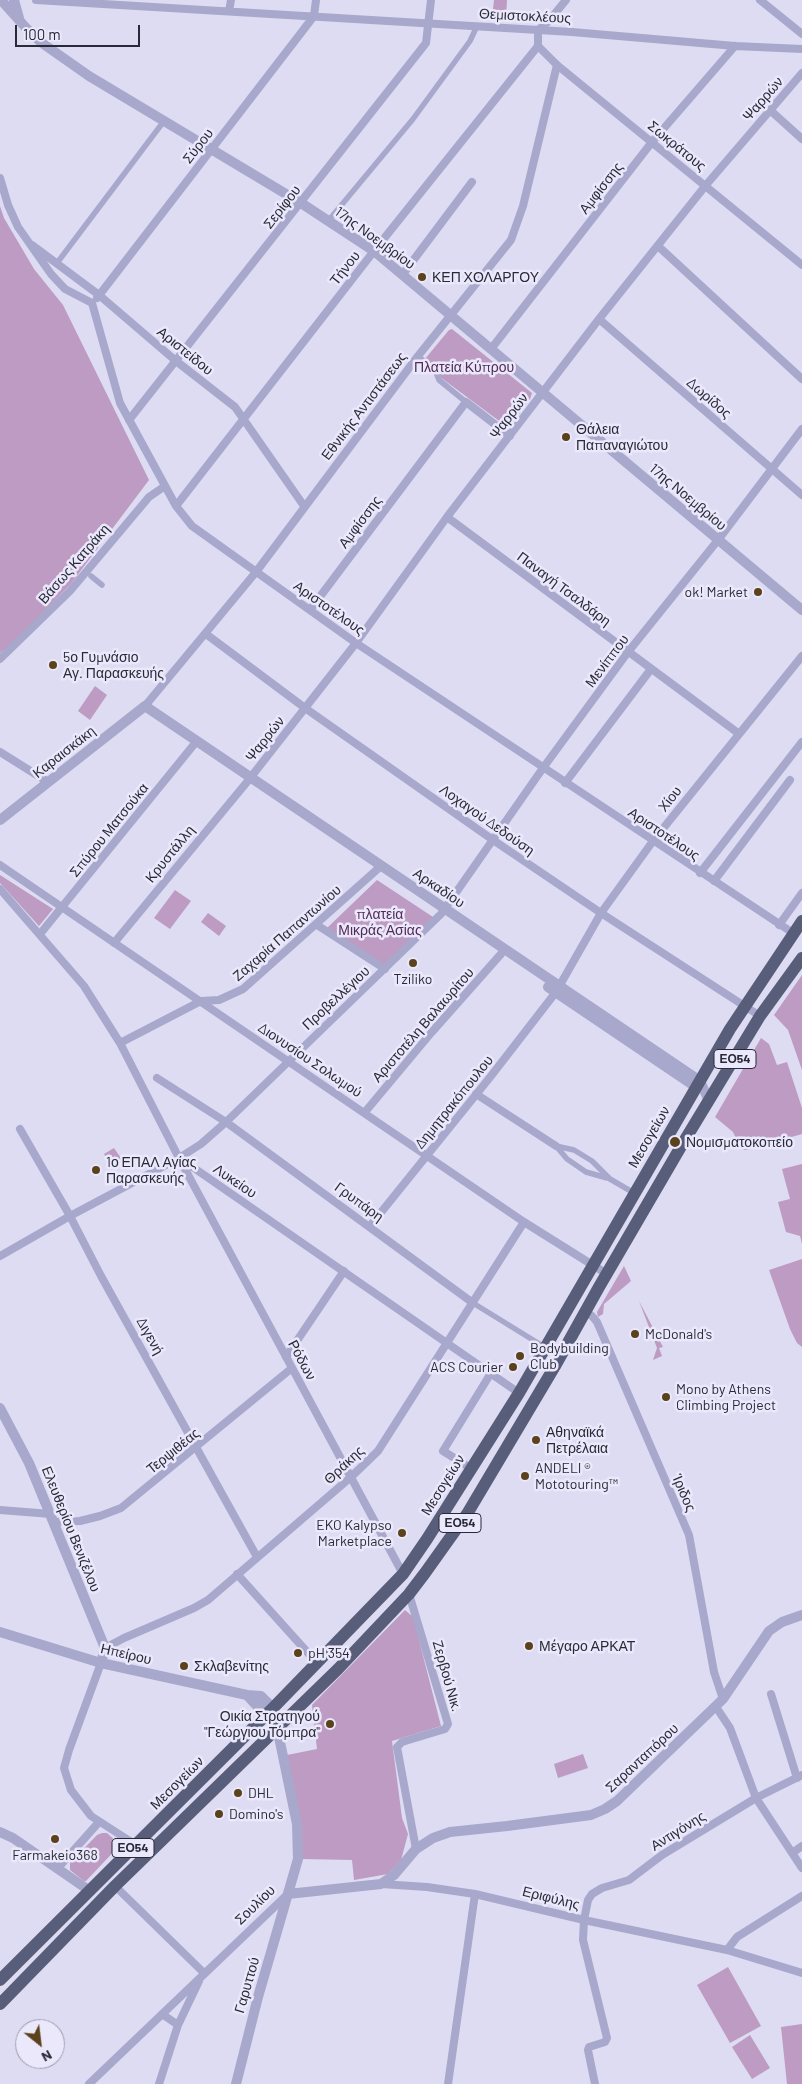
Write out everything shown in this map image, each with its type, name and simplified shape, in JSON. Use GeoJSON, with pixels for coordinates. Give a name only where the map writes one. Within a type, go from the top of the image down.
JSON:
{"type":"FeatureCollection","features":[{"type":"Feature","properties":{"kind":"main road","name":"Μεσογείων"},"geometry":{"type":"LineString","coordinates":[[0,1980],[270,1712],[403,1574],[519,1393],[744,1006],[802,921]]}},
{"type":"Feature","properties":{"kind":"main road","name":"ΕΟ54"},"geometry":{"type":"LineString","coordinates":[[0,2004],[115,1886],[338,1669],[409,1594],[467,1514],[760,1016],[802,958]]}},
{"type":"Feature","properties":{"kind":"street","name":"17ης Νοεμβρίου"},"geometry":{"type":"LineString","coordinates":[[2,0],[20,22],[42,43],[89,76],[329,220],[374,251],[802,610]]}},
{"type":"Feature","properties":{"kind":"street"},"geometry":{"type":"LineString","coordinates":[[14,0],[20,22]]}},
{"type":"Feature","properties":{"kind":"street","name":"Θεμιστοκλέους"},"geometry":{"type":"LineString","coordinates":[[36,0],[142,3],[229,12],[477,26],[734,46],[802,49]]}},
{"type":"Feature","properties":{"kind":"street"},"geometry":{"type":"LineString","coordinates":[[229,12],[231,0]]}},
{"type":"Feature","properties":{"kind":"street"},"geometry":{"type":"LineString","coordinates":[[314,16],[316,0]]}},
{"type":"Feature","properties":{"kind":"street","name":"Σερίφου"},"geometry":{"type":"LineString","coordinates":[[129,420],[426,43],[431,0]]}},
{"type":"Feature","properties":{"kind":"street"},"geometry":{"type":"LineString","coordinates":[[538,46],[538,30],[548,22],[566,0]]}},
{"type":"Feature","properties":{"kind":"street"},"geometry":{"type":"LineString","coordinates":[[760,0],[802,34]]}},
{"type":"Feature","properties":{"kind":"street","name":"Σύρου"},"geometry":{"type":"LineString","coordinates":[[92,303],[314,16]]}},
{"type":"Feature","properties":{"kind":"street"},"geometry":{"type":"LineString","coordinates":[[329,220],[412,118],[470,41],[477,26]]}},
{"type":"Feature","properties":{"kind":"street","name":"Σωκράτους"},"geometry":{"type":"LineString","coordinates":[[538,46],[557,65],[802,265]]}},
{"type":"Feature","properties":{"kind":"street","name":"Τήνου"},"geometry":{"type":"LineString","coordinates":[[176,506],[374,251],[538,46]]}},
{"type":"Feature","properties":{"kind":"street","name":"Αμφίσσης"},"geometry":{"type":"LineString","coordinates":[[491,349],[652,142],[734,46]]}},
{"type":"Feature","properties":{"kind":"street","name":"Εθνικής Αντιστάσεως"},"geometry":{"type":"LineString","coordinates":[[142,708],[206,634],[256,572],[418,356],[511,240],[523,206],[557,65]]}},
{"type":"Feature","properties":{"kind":"street","name":"Ψαρρών"},"geometry":{"type":"LineString","coordinates":[[248,780],[356,643],[447,517],[599,319],[706,185],[802,73]]}},
{"type":"Feature","properties":{"kind":"street"},"geometry":{"type":"LineString","coordinates":[[770,110],[802,139]]}},
{"type":"Feature","properties":{"kind":"street"},"geometry":{"type":"LineString","coordinates":[[57,263],[164,120]]}},
{"type":"Feature","properties":{"kind":"street"},"geometry":{"type":"LineString","coordinates":[[0,178],[8,205],[26,240],[51,274],[65,288],[92,303]]}},
{"type":"Feature","properties":{"kind":"street"},"geometry":{"type":"LineString","coordinates":[[402,274],[472,182]]}},
{"type":"Feature","properties":{"kind":"street","name":"Αριστείδου"},"geometry":{"type":"LineString","coordinates":[[26,240],[99,295],[176,361],[235,406],[304,506]]}},
{"type":"Feature","properties":{"kind":"street"},"geometry":{"type":"LineString","coordinates":[[658,246],[802,379]]}},
{"type":"Feature","properties":{"kind":"street","name":"Αριστοτέλους"},"geometry":{"type":"LineString","coordinates":[[92,303],[120,403],[176,506],[192,526],[356,643],[793,933]]}},
{"type":"Feature","properties":{"kind":"street","name":"Δωρίδος"},"geometry":{"type":"LineString","coordinates":[[599,319],[802,495]]}},
{"type":"Feature","properties":{"kind":"street"},"geometry":{"type":"LineString","coordinates":[[418,356],[435,370],[439,380],[510,436]]}},
{"type":"Feature","properties":{"kind":"street","name":"Αμφίσσης"},"geometry":{"type":"LineString","coordinates":[[310,610],[466,402]]}},
{"type":"Feature","properties":{"kind":"street","name":"Μενίππου"},"geometry":{"type":"LineString","coordinates":[[443,912],[543,768],[628,652],[718,540],[802,429]]}},
{"type":"Feature","properties":{"kind":"street","name":"Βάσως Κατράκη"},"geometry":{"type":"LineString","coordinates":[[0,659],[70,590],[148,497],[165,486]]}},
{"type":"Feature","properties":{"kind":"street","name":"Παναγή Τσαλδάρη"},"geometry":{"type":"LineString","coordinates":[[447,517],[738,733]]}},
{"type":"Feature","properties":{"kind":"street"},"geometry":{"type":"LineString","coordinates":[[91,576],[102,585]]}},
{"type":"Feature","properties":{"kind":"street","name":"Λοχαγού Δεδούση"},"geometry":{"type":"LineString","coordinates":[[206,634],[305,708],[493,840],[601,913],[760,1016]]}},
{"type":"Feature","properties":{"kind":"street","name":"Χίου"},"geometry":{"type":"LineString","coordinates":[[558,990],[601,913],[653,841],[738,733],[802,656]]}},
{"type":"Feature","properties":{"kind":"street"},"geometry":{"type":"LineString","coordinates":[[565,783],[651,669]]}},
{"type":"Feature","properties":{"kind":"street","name":"Αρκαδίου"},"geometry":{"type":"LineString","coordinates":[[142,708],[698,1084]]}},
{"type":"Feature","properties":{"kind":"street","name":"Καραισκάκη"},"geometry":{"type":"LineString","coordinates":[[0,820],[142,708]]}},
{"type":"Feature","properties":{"kind":"street"},"geometry":{"type":"LineString","coordinates":[[700,873],[802,742]]}},
{"type":"Feature","properties":{"kind":"street","name":"Σπύρου Ματσούκα"},"geometry":{"type":"LineString","coordinates":[[40,934],[195,744]]}},
{"type":"Feature","properties":{"kind":"street"},"geometry":{"type":"LineString","coordinates":[[0,752],[48,782]]}},
{"type":"Feature","properties":{"kind":"street","name":"Κρυστάλλη"},"geometry":{"type":"LineString","coordinates":[[114,943],[248,780]]}},
{"type":"Feature","properties":{"kind":"street"},"geometry":{"type":"LineString","coordinates":[[714,881],[790,780]]}},
{"type":"Feature","properties":{"kind":"street","name":"Διονυσίου Σολωμού"},"geometry":{"type":"LineString","coordinates":[[0,865],[524,1222],[607,1274]]}},
{"type":"Feature","properties":{"kind":"street","name":"Ζαχαρία Παπαντωνίου"},"geometry":{"type":"LineString","coordinates":[[120,1042],[200,1002],[219,1000],[243,989],[380,868]]}},
{"type":"Feature","properties":{"kind":"street","name":"Λυκείου"},"geometry":{"type":"LineString","coordinates":[[1,891],[84,986],[120,1042],[179,1158],[519,1393]]}},
{"type":"Feature","properties":{"kind":"street"},"geometry":{"type":"LineString","coordinates":[[779,925],[802,893]]}},
{"type":"Feature","properties":{"kind":"street","name":"Αρκαδίου"},"geometry":{"type":"LineString","coordinates":[[443,912],[501,954],[558,990]]}},
{"type":"Feature","properties":{"kind":"street","name":"Προβελλέγιου"},"geometry":{"type":"LineString","coordinates":[[0,1256],[179,1158],[201,1144],[443,912]]}},
{"type":"Feature","properties":{"kind":"street"},"geometry":{"type":"LineString","coordinates":[[317,925],[385,969]]}},
{"type":"Feature","properties":{"kind":"street","name":"Αριστοτέλη Βαλαωρίτου"},"geometry":{"type":"LineString","coordinates":[[365,1112],[431,1033],[501,954]]}},
{"type":"Feature","properties":{"kind":"street","name":"Δημητρακόπουλου"},"geometry":{"type":"LineString","coordinates":[[370,1226],[558,990]]}},
{"type":"Feature","properties":{"kind":"street","name":"Γρυπάρη"},"geometry":{"type":"LineString","coordinates":[[157,1078],[226,1122],[473,1303],[546,1348]]}},
{"type":"Feature","properties":{"kind":"street"},"geometry":{"type":"LineString","coordinates":[[698,1084],[709,1101]]}},
{"type":"Feature","properties":{"kind":"street"},"geometry":{"type":"LineString","coordinates":[[476,1094],[556,1146],[567,1160],[586,1172],[610,1179],[634,1193]]}},
{"type":"Feature","properties":{"kind":"street","name":"Διγενή"},"geometry":{"type":"LineString","coordinates":[[20,1129],[198,1447],[257,1557]]}},
{"type":"Feature","properties":{"kind":"street"},"geometry":{"type":"LineString","coordinates":[[556,1146],[574,1150],[592,1161],[610,1179]]}},
{"type":"Feature","properties":{"kind":"street","name":"Ρόδων"},"geometry":{"type":"LineString","coordinates":[[179,1158],[403,1574]]}},
{"type":"Feature","properties":{"kind":"street","name":"Θράκης"},"geometry":{"type":"LineString","coordinates":[[105,1648],[208,1600],[378,1451],[524,1222]]}},
{"type":"Feature","properties":{"kind":"street"},"geometry":{"type":"LineString","coordinates":[[286,1357],[344,1271]]}},
{"type":"Feature","properties":{"kind":"street","name":"Ίριδος"},"geometry":{"type":"LineString","coordinates":[[585,1312],[592,1316],[596,1322],[689,1535],[720,1703],[756,1798],[802,1868]]}},
{"type":"Feature","properties":{"kind":"street","name":"Τερψιθέας"},"geometry":{"type":"LineString","coordinates":[[0,1510],[80,1521],[121,1508],[198,1447],[292,1368]]}},
{"type":"Feature","properties":{"kind":"street"},"geometry":{"type":"LineString","coordinates":[[472,1469],[443,1451],[491,1373]]}},
{"type":"Feature","properties":{"kind":"street","name":"Ελευθερίου Βενιζέλου"},"geometry":{"type":"LineString","coordinates":[[0,1408],[29,1463],[105,1648]]}},
{"type":"Feature","properties":{"kind":"street"},"geometry":{"type":"LineString","coordinates":[[237,1574],[317,1663]]}},
{"type":"Feature","properties":{"kind":"street","name":"Ζερβού Νικ."},"geometry":{"type":"LineString","coordinates":[[409,1594],[448,1724],[445,1729],[402,1742],[397,1747],[416,1849]]}},
{"type":"Feature","properties":{"kind":"street","name":"Σαρανταπόρου"},"geometry":{"type":"LineString","coordinates":[[381,1884],[394,1875],[416,1849],[433,1838],[450,1832],[591,1815],[617,1801],[720,1703],[769,1631],[782,1622],[802,1615]]}},
{"type":"Feature","properties":{"kind":"street","name":"Ηπείρου"},"geometry":{"type":"LineString","coordinates":[[0,1632],[101,1663],[247,1695],[270,1712],[277,1727]]}},
{"type":"Feature","properties":{"kind":"street"},"geometry":{"type":"LineString","coordinates":[[105,1648],[64,1768],[66,1780],[78,1800],[100,1822],[136,1845]]}},
{"type":"Feature","properties":{"kind":"street"},"geometry":{"type":"LineString","coordinates":[[771,1694],[799,1776]]}},
{"type":"Feature","properties":{"kind":"street","name":"Σουλίου"},"geometry":{"type":"LineString","coordinates":[[89,2084],[288,1894],[297,1869],[299,1837],[277,1727]]}},
{"type":"Feature","properties":{"kind":"street","name":"Αντιγόνης"},"geometry":{"type":"LineString","coordinates":[[595,2084],[589,2055],[590,2047],[606,2042],[608,2038],[583,1940],[588,1900],[595,1892],[629,1880],[662,1855],[756,1798],[799,1776]]}},
{"type":"Feature","properties":{"kind":"street"},"geometry":{"type":"LineString","coordinates":[[57,1869],[100,1822]]}},
{"type":"Feature","properties":{"kind":"street"},"geometry":{"type":"LineString","coordinates":[[0,1832],[13,1838],[90,1891]]}},
{"type":"Feature","properties":{"kind":"street"},"geometry":{"type":"LineString","coordinates":[[792,1853],[802,1846]]}},
{"type":"Feature","properties":{"kind":"street","name":"Εριφύλης"},"geometry":{"type":"LineString","coordinates":[[288,1894],[381,1884],[427,1887],[475,1894],[584,1920],[727,1950],[802,1973]]}},
{"type":"Feature","properties":{"kind":"street"},"geometry":{"type":"LineString","coordinates":[[115,1886],[204,1973],[178,2025],[159,2084]]}},
{"type":"Feature","properties":{"kind":"street","name":"Γαρυττού"},"geometry":{"type":"LineString","coordinates":[[236,2084],[288,1894]]}},
{"type":"Feature","properties":{"kind":"street"},"geometry":{"type":"LineString","coordinates":[[448,2084],[475,1894]]}},
{"type":"Feature","properties":{"kind":"street"},"geometry":{"type":"LineString","coordinates":[[727,1950],[737,1938],[802,1896]]}},
{"type":"Feature","properties":{"kind":"street"},"geometry":{"type":"LineString","coordinates":[[162,2014],[178,2025]]}},
{"type":"Feature","properties":{"kind":"green space"},"geometry":{"type":"Polygon","coordinates":[[[494,0],[507,0],[506,19],[492,18],[494,0]]]}},
{"type":"Feature","properties":{"kind":"green space"},"geometry":{"type":"Polygon","coordinates":[[[0,206],[4,218],[34,269],[63,305],[149,480],[70,585],[9,647],[0,653],[0,206]]]}},
{"type":"Feature","properties":{"kind":"green space","name":"Πλατεία Κύπρου"},"geometry":{"type":"Polygon","coordinates":[[[452,329],[532,393],[530,399],[510,426],[506,426],[440,377],[425,359],[449,330],[452,329]]]}},
{"type":"Feature","properties":{"kind":"green space"},"geometry":{"type":"Polygon","coordinates":[[[95,686],[107,695],[90,720],[78,711],[95,686]]]}},
{"type":"Feature","properties":{"kind":"green space"},"geometry":{"type":"Polygon","coordinates":[[[0,875],[53,909],[39,926],[0,883],[0,875]]]}},
{"type":"Feature","properties":{"kind":"green space","name":"πλατεία Μικράς Ασίας"},"geometry":{"type":"Polygon","coordinates":[[[377,880],[433,917],[385,965],[327,928],[377,880]]]}},
{"type":"Feature","properties":{"kind":"green space"},"geometry":{"type":"Polygon","coordinates":[[[175,890],[191,901],[170,929],[154,918],[175,890]]]}},
{"type":"Feature","properties":{"kind":"green space"},"geometry":{"type":"Polygon","coordinates":[[[208,913],[226,926],[219,936],[201,922],[208,913]]]}},
{"type":"Feature","properties":{"kind":"green space"},"geometry":{"type":"Polygon","coordinates":[[[802,975],[802,1070],[788,1030],[774,1015],[802,975]]]}},
{"type":"Feature","properties":{"kind":"green space"},"geometry":{"type":"Polygon","coordinates":[[[761,1038],[769,1044],[777,1065],[787,1062],[802,1108],[802,1134],[746,1150],[741,1149],[733,1132],[715,1117],[761,1038]]]}},
{"type":"Feature","properties":{"kind":"green space"},"geometry":{"type":"Polygon","coordinates":[[[114,1148],[123,1161],[112,1168],[104,1154],[114,1148]]]}},
{"type":"Feature","properties":{"kind":"green space"},"geometry":{"type":"Polygon","coordinates":[[[802,1164],[802,1244],[800,1236],[786,1232],[778,1202],[790,1199],[782,1169],[802,1164]]]}},
{"type":"Feature","properties":{"kind":"green space"},"geometry":{"type":"Polygon","coordinates":[[[802,1259],[802,1347],[797,1343],[790,1329],[769,1270],[802,1259]]]}},
{"type":"Feature","properties":{"kind":"green space"},"geometry":{"type":"Polygon","coordinates":[[[624,1266],[631,1281],[604,1304],[603,1314],[598,1317],[597,1312],[624,1266]]]}},
{"type":"Feature","properties":{"kind":"green space"},"geometry":{"type":"Polygon","coordinates":[[[639,1301],[663,1347],[659,1348],[662,1356],[653,1360],[657,1348],[639,1301]]]}},
{"type":"Feature","properties":{"kind":"green space"},"geometry":{"type":"Polygon","coordinates":[[[405,1610],[413,1617],[441,1726],[392,1741],[402,1818],[408,1834],[401,1860],[388,1874],[354,1880],[352,1860],[302,1859],[287,1755],[317,1749],[312,1705],[405,1610]]]}},
{"type":"Feature","properties":{"kind":"green space"},"geometry":{"type":"Polygon","coordinates":[[[583,1754],[588,1768],[558,1778],[554,1764],[583,1754]]]}},
{"type":"Feature","properties":{"kind":"green space"},"geometry":{"type":"Polygon","coordinates":[[[107,1833],[119,1846],[84,1881],[70,1870],[70,1863],[97,1835],[107,1833]]]}},
{"type":"Feature","properties":{"kind":"green space"},"geometry":{"type":"Polygon","coordinates":[[[728,1967],[761,2026],[730,2043],[697,1985],[728,1967]]]}},
{"type":"Feature","properties":{"kind":"green space"},"geometry":{"type":"Polygon","coordinates":[[[802,2024],[802,2084],[787,2084],[781,2027],[802,2024]]]}},
{"type":"Feature","properties":{"kind":"green space"},"geometry":{"type":"Polygon","coordinates":[[[750,2035],[770,2068],[752,2079],[732,2047],[750,2035]]]}},
{"type":"Feature","properties":{"kind":"place","name":"ΚΕΠ ΧΟΛΑΡΓΟΥ"},"geometry":{"type":"Point","coordinates":[422,277]}},
{"type":"Feature","properties":{"kind":"place","name":"Θάλεια Παπαναγιώτου"},"geometry":{"type":"Point","coordinates":[566,437]}},
{"type":"Feature","properties":{"kind":"place","name":"ok! Market"},"geometry":{"type":"Point","coordinates":[758,592]}},
{"type":"Feature","properties":{"kind":"place","name":"5ο Γυμνάσιο Αγ. Παρασκευής"},"geometry":{"type":"Point","coordinates":[53,665]}},
{"type":"Feature","properties":{"kind":"place","name":"Tziliko"},"geometry":{"type":"Point","coordinates":[413,963]}},
{"type":"Feature","properties":{"kind":"place","name":"Νομισματοκοπείο"},"geometry":{"type":"Point","coordinates":[675,1142]}},
{"type":"Feature","properties":{"kind":"place","name":"1ο ΕΠΑΛ Αγίας Παρασκευής"},"geometry":{"type":"Point","coordinates":[96,1170]}},
{"type":"Feature","properties":{"kind":"place","name":"McDonald's"},"geometry":{"type":"Point","coordinates":[635,1334]}},
{"type":"Feature","properties":{"kind":"place","name":"Bodybuilding Club"},"geometry":{"type":"Point","coordinates":[520,1356]}},
{"type":"Feature","properties":{"kind":"place","name":"ACS Courier"},"geometry":{"type":"Point","coordinates":[513,1367]}},
{"type":"Feature","properties":{"kind":"place","name":"Mono by Athens Climbing Project"},"geometry":{"type":"Point","coordinates":[666,1397]}},
{"type":"Feature","properties":{"kind":"place","name":"Αθηναϊκά Πετρέλαια"},"geometry":{"type":"Point","coordinates":[536,1440]}},
{"type":"Feature","properties":{"kind":"place","name":"ANDELI ® Mototouring™"},"geometry":{"type":"Point","coordinates":[525,1476]}},
{"type":"Feature","properties":{"kind":"place","name":"EKO Kalypso Marketplace"},"geometry":{"type":"Point","coordinates":[402,1533]}},
{"type":"Feature","properties":{"kind":"place","name":"Μέγαρο ΑΡΚΑΤ"},"geometry":{"type":"Point","coordinates":[529,1646]}},
{"type":"Feature","properties":{"kind":"place","name":"pH 354"},"geometry":{"type":"Point","coordinates":[298,1653]}},
{"type":"Feature","properties":{"kind":"place","name":"Σκλαβενίτης"},"geometry":{"type":"Point","coordinates":[184,1666]}},
{"type":"Feature","properties":{"kind":"place","name":"Οικία Στρατηγού \"Γεώργιου Τόμπρα\""},"geometry":{"type":"Point","coordinates":[330,1724]}},
{"type":"Feature","properties":{"kind":"place","name":"DHL"},"geometry":{"type":"Point","coordinates":[238,1793]}},
{"type":"Feature","properties":{"kind":"place","name":"Domino's"},"geometry":{"type":"Point","coordinates":[219,1814]}},
{"type":"Feature","properties":{"kind":"place","name":"Farmakeio368"},"geometry":{"type":"Point","coordinates":[55,1839]}}]}
